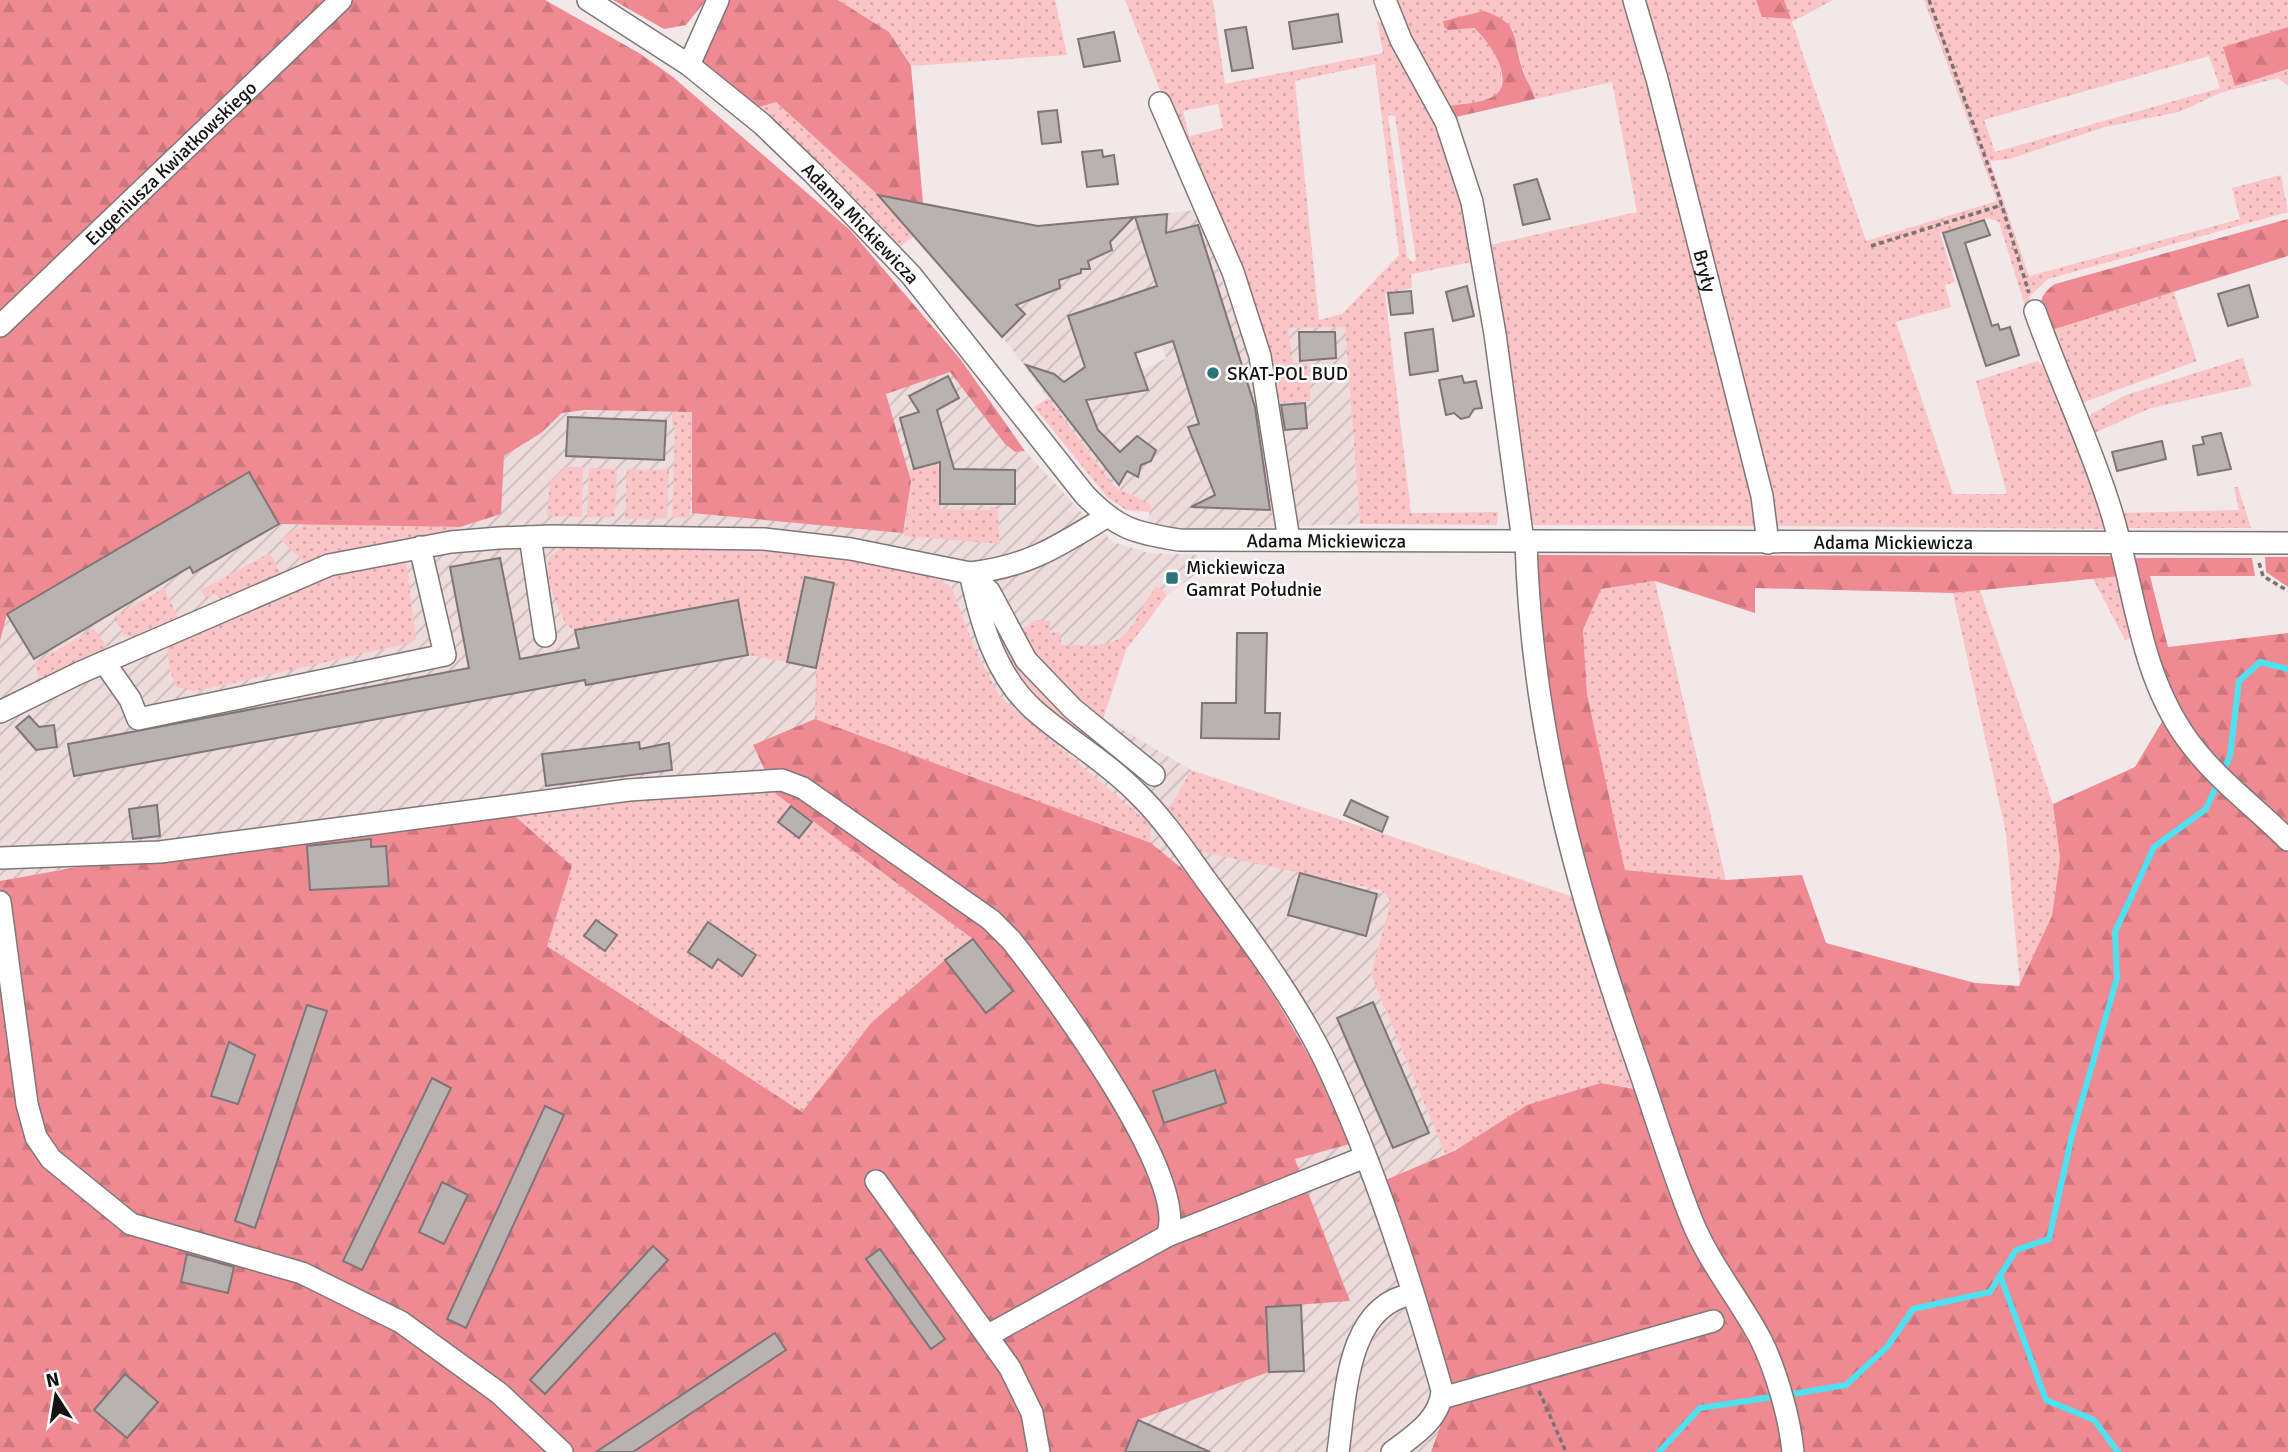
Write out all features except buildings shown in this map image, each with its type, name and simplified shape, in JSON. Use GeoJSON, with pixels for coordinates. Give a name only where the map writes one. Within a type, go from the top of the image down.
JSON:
{"type":"FeatureCollection","features":[{"type":"Feature","properties":{"kind":"street","name":"Eugeniusza Kwiatkowskiego"},"geometry":{"type":"LineString","coordinates":[[0,326],[341,0]]}},
{"type":"Feature","properties":{"kind":"street","name":"Adama Mickiewicza"},"geometry":{"type":"LineString","coordinates":[[588,0],[689,65],[762,124],[813,173],[911,275],[1033,433],[1106,517],[1136,533],[1179,540],[2288,543]]}},
{"type":"Feature","properties":{"kind":"street"},"geometry":{"type":"LineString","coordinates":[[689,65],[718,0]]}},
{"type":"Feature","properties":{"kind":"street"},"geometry":{"type":"LineString","coordinates":[[1385,0],[1401,40],[1446,122],[1472,202],[1495,334],[1525,541],[1530,633],[1538,700],[1564,828],[1581,889],[1608,980],[1692,1220],[1765,1349],[1791,1433],[1793,1452]]}},
{"type":"Feature","properties":{"kind":"street","name":"Bryły"},"geometry":{"type":"LineString","coordinates":[[1634,0],[1657,79],[1762,496],[1768,543]]}},
{"type":"Feature","properties":{"kind":"street"},"geometry":{"type":"LineString","coordinates":[[1160,103],[1233,272],[1260,356],[1289,540]]}},
{"type":"Feature","properties":{"kind":"street"},"geometry":{"type":"LineString","coordinates":[[2035,311],[2113,516],[2142,642],[2158,683],[2188,740],[2232,787],[2288,840]]}},
{"type":"Feature","properties":{"kind":"street"},"geometry":{"type":"LineString","coordinates":[[0,712],[104,662],[329,565],[420,547],[530,537],[764,539],[862,550],[970,573],[1010,567],[1032,560],[1106,517]]}},
{"type":"Feature","properties":{"kind":"street"},"geometry":{"type":"LineString","coordinates":[[530,537],[545,636]]}},
{"type":"Feature","properties":{"kind":"street"},"geometry":{"type":"LineString","coordinates":[[104,662],[130,699],[138,719],[445,655],[420,547]]}},
{"type":"Feature","properties":{"kind":"street"},"geometry":{"type":"LineString","coordinates":[[970,573],[989,591],[1026,660],[1073,709],[1154,775]]}},
{"type":"Feature","properties":{"kind":"street"},"geometry":{"type":"LineString","coordinates":[[970,573],[988,639],[1012,685],[1032,708],[1136,791],[1206,880],[1306,1026],[1325,1061],[1390,1217],[1442,1390],[1442,1398],[1432,1417],[1392,1452]]}},
{"type":"Feature","properties":{"kind":"street"},"geometry":{"type":"LineString","coordinates":[[0,858],[160,852],[629,790],[793,782],[991,920],[1011,940],[1119,1094],[1147,1146],[1172,1214],[1167,1236]]}},
{"type":"Feature","properties":{"kind":"street"},"geometry":{"type":"LineString","coordinates":[[0,902],[27,1104],[36,1137],[51,1159],[131,1224],[302,1273],[401,1322],[499,1393],[562,1452]]}},
{"type":"Feature","properties":{"kind":"street"},"geometry":{"type":"LineString","coordinates":[[987,1336],[1167,1236],[1365,1157]]}},
{"type":"Feature","properties":{"kind":"street"},"geometry":{"type":"LineString","coordinates":[[876,1181],[1010,1368],[1025,1396],[1039,1452]]}},
{"type":"Feature","properties":{"kind":"street"},"geometry":{"type":"LineString","coordinates":[[1338,1452],[1353,1357],[1359,1338],[1386,1302],[1413,1294]]}},
{"type":"Feature","properties":{"kind":"street"},"geometry":{"type":"LineString","coordinates":[[1442,1398],[1713,1321]]}},
{"type":"Feature","properties":{"kind":"path"},"geometry":{"type":"LineString","coordinates":[[1929,0],[2002,205],[2035,311]]}},
{"type":"Feature","properties":{"kind":"path"},"geometry":{"type":"LineString","coordinates":[[1871,246],[2002,205]]}},
{"type":"Feature","properties":{"kind":"path"},"geometry":{"type":"LineString","coordinates":[[2259,543],[2263,576],[2288,591]]}},
{"type":"Feature","properties":{"kind":"path"},"geometry":{"type":"LineString","coordinates":[[1531,1373],[1566,1452]]}},
{"type":"Feature","properties":{"kind":"shaded area"},"geometry":{"type":"Polygon","coordinates":[[[838,0],[1055,0],[1067,55],[911,66],[889,32],[838,0]]]}},
{"type":"Feature","properties":{"kind":"shaded area"},"geometry":{"type":"Polygon","coordinates":[[[1125,0],[1213,0],[1225,84],[1383,53],[1377,21],[1388,26],[1447,138],[1477,261],[1411,274],[1412,288],[1385,293],[1411,513],[1498,512],[1497,525],[1360,524],[1345,327],[1288,328],[1293,363],[1308,364],[1311,401],[1276,403],[1278,514],[1270,515],[1254,380],[1240,332],[1253,329],[1125,0]],[[1375,64],[1295,81],[1319,320],[1342,314],[1399,255],[1375,64]],[[1218,104],[1183,111],[1189,136],[1223,128],[1218,104]],[[1388,115],[1407,256],[1412,262],[1416,260],[1395,116],[1388,115]]]}},
{"type":"Feature","properties":{"kind":"shaded area"},"geometry":{"type":"Polygon","coordinates":[[[1393,0],[1629,0],[1735,411],[1757,526],[1531,525],[1490,245],[1637,212],[1612,82],[1535,99],[1521,64],[1513,29],[1447,19],[1443,21],[1444,27],[1469,27],[1482,35],[1494,52],[1501,72],[1499,91],[1493,97],[1450,107],[1478,183],[1471,185],[1393,0]]]}},
{"type":"Feature","properties":{"kind":"shaded area"},"geometry":{"type":"Polygon","coordinates":[[[1638,0],[1756,0],[1762,17],[1790,19],[1784,0],[1833,0],[1792,22],[1866,241],[1997,201],[1924,0],[2288,0],[2288,27],[2224,47],[2236,86],[2288,69],[2288,86],[2278,78],[2220,93],[2179,112],[2105,127],[2010,159],[1990,161],[2029,276],[2240,219],[2232,188],[2281,175],[2288,212],[2048,279],[2029,297],[2048,362],[2040,355],[1999,222],[1987,218],[1940,233],[1955,282],[1945,285],[1951,307],[1896,322],[1953,494],[2007,494],[1976,381],[2038,361],[2059,393],[2084,443],[2103,494],[2107,514],[2106,529],[1777,526],[1769,505],[1670,109],[1638,0]],[[2209,56],[1984,120],[1995,152],[2220,88],[2209,56]]]}},
{"type":"Feature","properties":{"kind":"shaded area"},"geometry":{"type":"Polygon","coordinates":[[[776,102],[878,195],[914,236],[897,249],[831,173],[756,108],[776,102]]]}},
{"type":"Feature","properties":{"kind":"shaded area"},"geometry":{"type":"Polygon","coordinates":[[[878,195],[1038,226],[1198,210],[1240,332],[1258,328],[1345,327],[1360,524],[1163,530],[1147,526],[1151,504],[1115,487],[1012,349],[878,195]],[[1149,305],[1100,379],[1148,368],[1166,358],[1149,305]]]}},
{"type":"Feature","properties":{"kind":"shaded area"},"geometry":{"type":"Polygon","coordinates":[[[2173,290],[2197,361],[2081,403],[2045,332],[2173,290]]]}},
{"type":"Feature","properties":{"kind":"shaded area"},"geometry":{"type":"Polygon","coordinates":[[[2243,358],[2252,386],[2151,408],[2094,433],[2118,513],[2239,510],[2234,487],[2238,487],[2251,528],[2123,528],[2087,429],[2091,414],[2126,395],[2243,358]]]}},
{"type":"Feature","properties":{"kind":"shaded area"},"geometry":{"type":"Polygon","coordinates":[[[950,372],[1005,444],[1015,452],[1025,451],[1082,513],[1113,542],[1148,553],[1198,555],[1197,573],[1167,595],[1126,650],[1103,718],[1191,770],[1169,809],[1381,891],[1391,901],[1371,974],[1445,1154],[1376,1184],[1449,1402],[1431,1452],[1125,1452],[1138,1420],[1269,1372],[1266,1307],[1301,1305],[1295,1158],[1350,1144],[1313,1063],[1274,996],[1197,881],[753,746],[776,794],[973,939],[1013,991],[986,1013],[946,960],[160,852],[0,881],[0,641],[7,614],[249,472],[279,524],[460,527],[501,514],[504,456],[541,433],[562,413],[885,394],[950,372]]]}},
{"type":"Feature","properties":{"kind":"shaded area"},"geometry":{"type":"Polygon","coordinates":[[[1048,398],[1115,487],[1151,504],[1150,512],[1126,510],[1107,497],[1034,407],[1048,398]]]}},
{"type":"Feature","properties":{"kind":"shaded area"},"geometry":{"type":"Polygon","coordinates":[[[672,412],[693,412],[690,518],[672,517],[675,426],[672,425],[672,412]]]}},
{"type":"Feature","properties":{"kind":"shaded area"},"geometry":{"type":"Polygon","coordinates":[[[937,465],[940,469],[940,509],[990,510],[990,507],[997,507],[1000,544],[904,536],[911,481],[908,471],[937,465]]]}},
{"type":"Feature","properties":{"kind":"shaded area"},"geometry":{"type":"Polygon","coordinates":[[[565,467],[583,467],[582,517],[547,516],[550,482],[565,467]]]}},
{"type":"Feature","properties":{"kind":"shaded area"},"geometry":{"type":"Polygon","coordinates":[[[589,468],[617,469],[615,517],[587,517],[589,468]]]}},
{"type":"Feature","properties":{"kind":"shaded area"},"geometry":{"type":"Polygon","coordinates":[[[627,469],[669,470],[667,518],[625,519],[627,469]]]}},
{"type":"Feature","properties":{"kind":"shaded area"},"geometry":{"type":"Polygon","coordinates":[[[305,524],[460,527],[308,566],[280,539],[305,524]]]}},
{"type":"Feature","properties":{"kind":"shaded area"},"geometry":{"type":"Polygon","coordinates":[[[565,545],[747,545],[845,552],[927,571],[952,588],[975,650],[1000,697],[1150,824],[1151,843],[815,719],[816,668],[834,583],[805,577],[787,662],[748,655],[737,600],[575,630],[567,626],[552,592],[548,575],[549,557],[565,545]]]}},
{"type":"Feature","properties":{"kind":"shaded area"},"geometry":{"type":"Polygon","coordinates":[[[270,553],[282,576],[221,600],[215,594],[206,598],[201,590],[270,553]]]}},
{"type":"Feature","properties":{"kind":"shaded area"},"geometry":{"type":"Polygon","coordinates":[[[406,559],[416,639],[410,643],[194,691],[176,687],[169,667],[167,644],[322,577],[406,559]]]}},
{"type":"Feature","properties":{"kind":"shaded area"},"geometry":{"type":"Polygon","coordinates":[[[2120,576],[2135,636],[2125,640],[2092,577],[2120,576]]]}},
{"type":"Feature","properties":{"kind":"shaded area"},"geometry":{"type":"Polygon","coordinates":[[[1655,581],[1726,880],[1625,870],[1587,694],[1583,630],[1601,589],[1655,581]]]}},
{"type":"Feature","properties":{"kind":"shaded area"},"geometry":{"type":"Polygon","coordinates":[[[1157,586],[1167,595],[1126,650],[1103,719],[1057,679],[1018,632],[1035,620],[1050,621],[1050,633],[1060,632],[1061,645],[1113,642],[1131,628],[1157,586]]]}},
{"type":"Feature","properties":{"kind":"shaded area"},"geometry":{"type":"Polygon","coordinates":[[[164,588],[178,617],[130,637],[123,634],[114,617],[164,588]]]}},
{"type":"Feature","properties":{"kind":"shaded area"},"geometry":{"type":"Polygon","coordinates":[[[1980,590],[2053,804],[2060,858],[2052,916],[2020,986],[2006,833],[1953,593],[1980,590]]]}},
{"type":"Feature","properties":{"kind":"shaded area"},"geometry":{"type":"Polygon","coordinates":[[[991,624],[1134,773],[1137,781],[1048,711],[1007,666],[991,624]]]}},
{"type":"Feature","properties":{"kind":"shaded area"},"geometry":{"type":"Polygon","coordinates":[[[94,628],[107,647],[41,681],[34,664],[94,628]]]}},
{"type":"Feature","properties":{"kind":"shaded area"},"geometry":{"type":"Polygon","coordinates":[[[1191,770],[1571,896],[1633,1088],[1601,1083],[1445,1154],[1371,974],[1391,901],[1381,890],[1197,851],[1169,809],[1191,770]]]}},
{"type":"Feature","properties":{"kind":"shaded area"},"geometry":{"type":"Polygon","coordinates":[[[773,786],[973,939],[872,1022],[802,1112],[547,946],[572,866],[511,813],[654,794],[773,786]]]}},
{"type":"Feature","properties":{"kind":"green space"},"geometry":{"type":"Polygon","coordinates":[[[0,0],[545,0],[639,53],[673,77],[850,230],[961,360],[1025,451],[1015,452],[1005,444],[950,372],[886,394],[911,481],[903,533],[692,513],[692,412],[586,410],[562,413],[541,433],[504,456],[501,514],[460,527],[279,524],[249,473],[7,614],[0,641],[0,0]]]}},
{"type":"Feature","properties":{"kind":"green space"},"geometry":{"type":"Polygon","coordinates":[[[613,0],[706,0],[686,25],[664,29],[613,0]]]}},
{"type":"Feature","properties":{"kind":"green space"},"geometry":{"type":"Polygon","coordinates":[[[727,0],[838,0],[889,32],[911,66],[923,203],[878,195],[776,102],[756,108],[698,63],[727,0]]]}},
{"type":"Feature","properties":{"kind":"green space"},"geometry":{"type":"Polygon","coordinates":[[[1756,0],[1784,0],[1791,19],[1762,17],[1756,0]]]}},
{"type":"Feature","properties":{"kind":"green space"},"geometry":{"type":"Polygon","coordinates":[[[1484,11],[1510,26],[1523,72],[1535,99],[1456,117],[1449,106],[1478,102],[1494,96],[1503,81],[1498,60],[1480,33],[1474,28],[1448,30],[1443,21],[1484,11]]]}},
{"type":"Feature","properties":{"kind":"green space"},"geometry":{"type":"Polygon","coordinates":[[[2288,27],[2288,69],[2235,86],[2223,47],[2288,27]]]}},
{"type":"Feature","properties":{"kind":"green space"},"geometry":{"type":"Polygon","coordinates":[[[2288,219],[2288,256],[2045,332],[2042,299],[2055,284],[2288,219]]]}},
{"type":"Feature","properties":{"kind":"green space"},"geometry":{"type":"Polygon","coordinates":[[[1535,555],[2115,556],[2120,576],[1953,593],[1755,588],[1755,613],[1655,581],[1601,589],[1583,630],[1587,694],[1625,870],[1726,880],[1802,875],[1826,943],[1975,983],[2019,986],[2052,916],[2060,858],[2053,804],[2135,767],[2166,715],[2288,844],[2288,1452],[1431,1452],[1449,1402],[1376,1184],[1456,1150],[1527,1105],[1601,1083],[1646,1091],[1579,857],[1539,655],[1535,555]]]}},
{"type":"Feature","properties":{"kind":"green space"},"geometry":{"type":"Polygon","coordinates":[[[2265,557],[2288,557],[2288,587],[2266,572],[2265,557]]]}},
{"type":"Feature","properties":{"kind":"green space"},"geometry":{"type":"Polygon","coordinates":[[[2132,558],[2252,558],[2255,576],[2150,576],[2168,647],[2288,633],[2288,830],[2207,753],[2193,736],[2170,698],[2162,682],[2146,629],[2132,558]]]}},
{"type":"Feature","properties":{"kind":"green space"},"geometry":{"type":"Polygon","coordinates":[[[815,719],[1151,843],[1197,881],[1274,996],[1313,1063],[1350,1144],[1295,1159],[1350,1301],[1267,1307],[1269,1372],[1138,1420],[1125,1452],[0,1452],[0,881],[160,852],[502,805],[572,866],[547,946],[802,1112],[872,1022],[945,960],[986,1013],[1013,991],[973,939],[776,794],[753,745],[815,719]]]}},
{"type":"Feature","properties":{"kind":"waterway"},"geometry":{"type":"LineString","coordinates":[[1786,1395],[1846,1385],[1887,1347],[1913,1309],[1990,1292],[2016,1250],[2049,1239],[2072,1135],[2117,978],[2115,932],[2154,847],[2206,809],[2230,756],[2239,681],[2260,662],[2288,669]]}},
{"type":"Feature","properties":{"kind":"waterway"},"geometry":{"type":"LineString","coordinates":[[2000,1275],[2046,1400],[2094,1420],[2118,1452]]}},
{"type":"Feature","properties":{"kind":"waterway"},"geometry":{"type":"LineString","coordinates":[[1659,1452],[1700,1408],[1773,1397]]}},
{"type":"Feature","properties":{"kind":"place","name":"SKAT-POL BUD"},"geometry":{"type":"Point","coordinates":[1213,373]}},
{"type":"Feature","properties":{"kind":"place","name":"Mickiewicza Gamrat Południe"},"geometry":{"type":"Point","coordinates":[1172,578]}}]}
